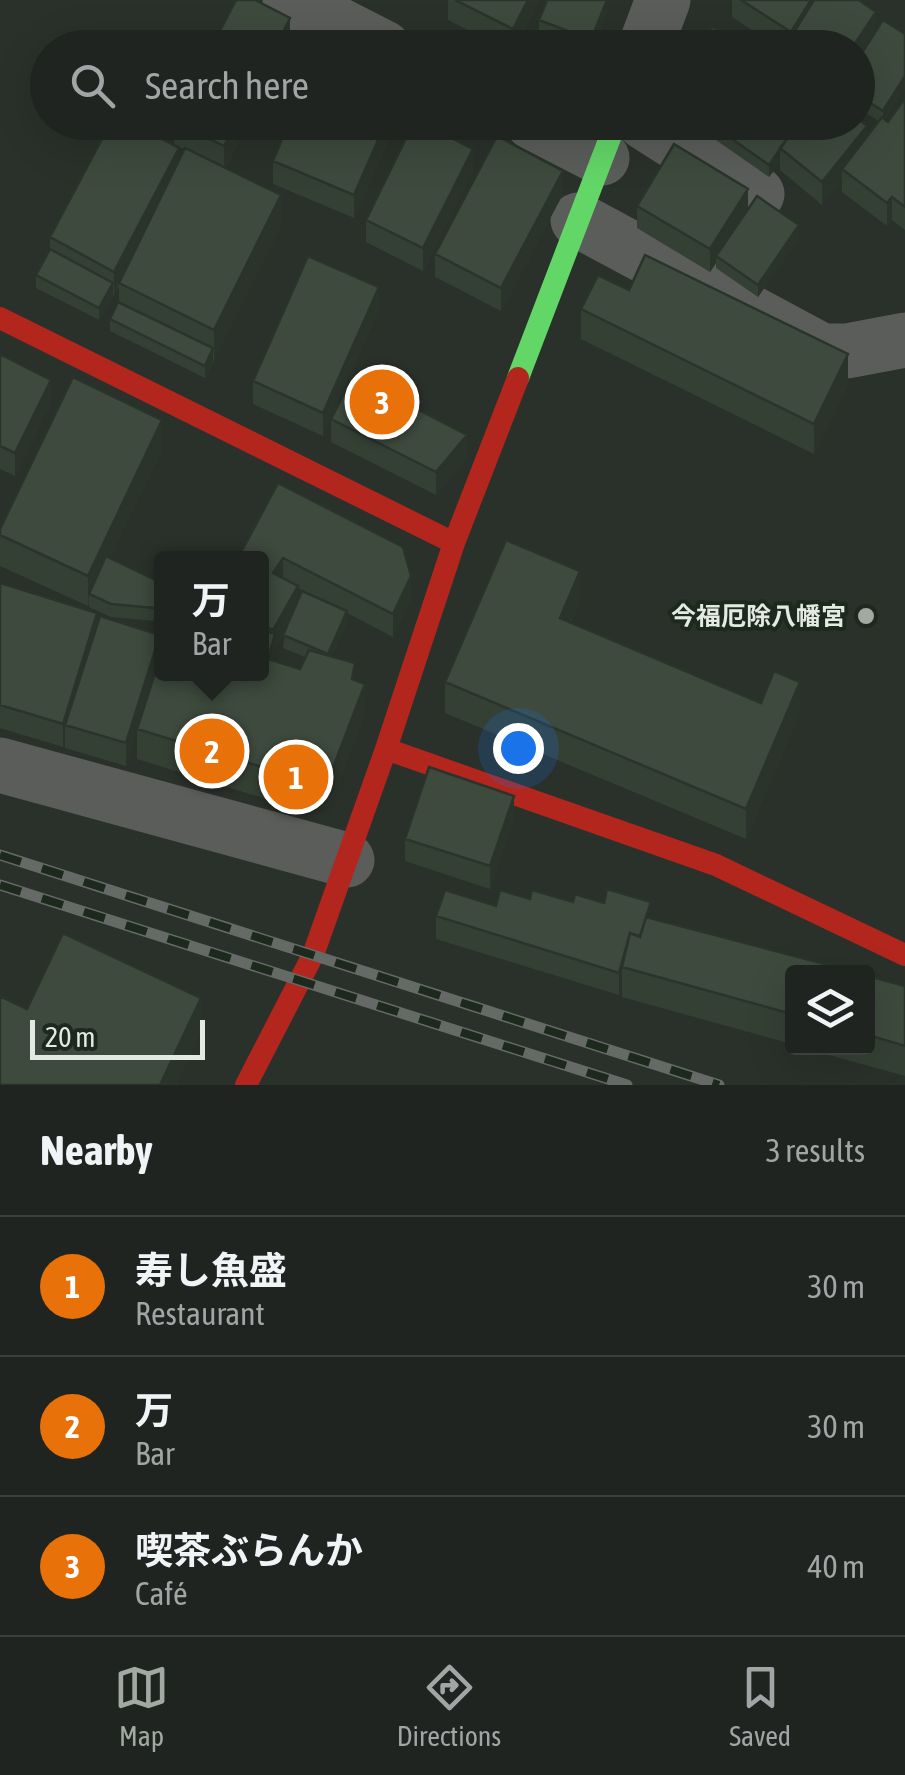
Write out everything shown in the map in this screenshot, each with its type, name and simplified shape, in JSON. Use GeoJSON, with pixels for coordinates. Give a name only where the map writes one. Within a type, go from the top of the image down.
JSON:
{"type":"FeatureCollection","features":[{"type":"Feature","properties":{"kind":"street"},"geometry":{"type":"LineString","coordinates":[[290,0],[349,30]]}},
{"type":"Feature","properties":{"kind":"street"},"geometry":{"type":"LineString","coordinates":[[652,30],[663,0]]}},
{"type":"Feature","properties":{"kind":"street"},"geometry":{"type":"LineString","coordinates":[[246,1085],[301,982],[386,749],[454,544],[609,140]]}},
{"type":"Feature","properties":{"kind":"street"},"geometry":{"type":"LineString","coordinates":[[672,140],[757,194]]}},
{"type":"Feature","properties":{"kind":"street"},"geometry":{"type":"LineString","coordinates":[[578,220],[822,350],[848,351],[905,340]]}},
{"type":"Feature","properties":{"kind":"street"},"geometry":{"type":"LineString","coordinates":[[0,318],[454,544]]}},
{"type":"Feature","properties":{"kind":"street"},"geometry":{"type":"LineString","coordinates":[[386,749],[716,865],[905,955]]}},
{"type":"Feature","properties":{"kind":"street"},"geometry":{"type":"LineString","coordinates":[[0,765],[347,860]]}},
{"type":"Feature","properties":{"kind":"building"},"geometry":{"type":"Polygon","coordinates":[[[236,0],[255,0],[290,18],[284,30],[220,30],[236,0]]]}},
{"type":"Feature","properties":{"kind":"building"},"geometry":{"type":"Polygon","coordinates":[[[455,0],[528,0],[513,29],[455,0]]]}},
{"type":"Feature","properties":{"kind":"building"},"geometry":{"type":"Polygon","coordinates":[[[547,0],[607,0],[595,30],[565,30],[539,20],[547,0]]]}},
{"type":"Feature","properties":{"kind":"building"},"geometry":{"type":"Polygon","coordinates":[[[741,0],[811,0],[792,30],[741,0]]]}},
{"type":"Feature","properties":{"kind":"building"},"geometry":{"type":"Polygon","coordinates":[[[814,0],[859,0],[876,12],[864,30],[795,30],[814,0]]]}},
{"type":"Feature","properties":{"kind":"building"},"geometry":{"type":"Polygon","coordinates":[[[883,20],[905,34],[905,76],[883,111],[875,106],[875,32],[883,20]]]}},
{"type":"Feature","properties":{"kind":"building"},"geometry":{"type":"Polygon","coordinates":[[[905,98],[905,207],[892,197],[887,203],[842,169],[864,140],[875,140],[875,126],[882,117],[888,122],[905,98]]]}},
{"type":"Feature","properties":{"kind":"building"},"geometry":{"type":"Polygon","coordinates":[[[101,140],[164,140],[179,148],[114,272],[50,237],[101,140]]]}},
{"type":"Feature","properties":{"kind":"building"},"geometry":{"type":"Polygon","coordinates":[[[282,140],[378,140],[354,195],[273,161],[282,140]]]}},
{"type":"Feature","properties":{"kind":"building"},"geometry":{"type":"Polygon","coordinates":[[[405,140],[455,140],[473,149],[423,248],[366,220],[405,140]]]}},
{"type":"Feature","properties":{"kind":"building"},"geometry":{"type":"Polygon","coordinates":[[[495,140],[505,140],[563,171],[501,288],[435,254],[495,140]]]}},
{"type":"Feature","properties":{"kind":"building"},"geometry":{"type":"Polygon","coordinates":[[[734,140],[786,140],[769,165],[734,140]]]}},
{"type":"Feature","properties":{"kind":"building"},"geometry":{"type":"Polygon","coordinates":[[[786,140],[856,140],[822,182],[780,148],[786,140]]]}},
{"type":"Feature","properties":{"kind":"building"},"geometry":{"type":"Polygon","coordinates":[[[674,144],[748,189],[710,249],[637,206],[674,144]]]}},
{"type":"Feature","properties":{"kind":"building"},"geometry":{"type":"Polygon","coordinates":[[[185,148],[281,195],[214,330],[119,283],[185,148]]]}},
{"type":"Feature","properties":{"kind":"building"},"geometry":{"type":"Polygon","coordinates":[[[757,196],[799,225],[758,285],[716,256],[757,196]]]}},
{"type":"Feature","properties":{"kind":"building"},"geometry":{"type":"Polygon","coordinates":[[[50,249],[113,283],[99,308],[36,275],[50,249]]]}},
{"type":"Feature","properties":{"kind":"building"},"geometry":{"type":"Polygon","coordinates":[[[645,255],[848,354],[814,424],[581,309],[598,275],[629,290],[645,255]]]}},
{"type":"Feature","properties":{"kind":"building"},"geometry":{"type":"Polygon","coordinates":[[[308,256],[379,287],[323,413],[253,381],[308,256]]]}},
{"type":"Feature","properties":{"kind":"building"},"geometry":{"type":"Polygon","coordinates":[[[118,302],[213,348],[205,366],[110,319],[118,302]]]}},
{"type":"Feature","properties":{"kind":"building"},"geometry":{"type":"Polygon","coordinates":[[[0,354],[51,380],[15,453],[0,446],[0,354]]]}},
{"type":"Feature","properties":{"kind":"building"},"geometry":{"type":"Polygon","coordinates":[[[353,376],[467,435],[436,472],[331,419],[353,376]]]}},
{"type":"Feature","properties":{"kind":"building"},"geometry":{"type":"Polygon","coordinates":[[[73,377],[162,420],[88,576],[0,535],[73,377]]]}},
{"type":"Feature","properties":{"kind":"building"},"geometry":{"type":"Polygon","coordinates":[[[278,483],[403,547],[411,576],[393,614],[283,558],[273,573],[298,586],[273,630],[269,629],[269,551],[242,551],[278,483]]]}},
{"type":"Feature","properties":{"kind":"building"},"geometry":{"type":"Polygon","coordinates":[[[506,540],[580,571],[560,618],[761,703],[774,671],[800,682],[746,809],[445,682],[506,540]]]}},
{"type":"Feature","properties":{"kind":"building"},"geometry":{"type":"Polygon","coordinates":[[[106,556],[154,579],[154,608],[111,604],[89,594],[106,556]]]}},
{"type":"Feature","properties":{"kind":"building"},"geometry":{"type":"Polygon","coordinates":[[[0,583],[97,613],[63,724],[0,705],[0,583]]]}},
{"type":"Feature","properties":{"kind":"building"},"geometry":{"type":"Polygon","coordinates":[[[302,591],[347,611],[328,654],[283,635],[302,591]]]}},
{"type":"Feature","properties":{"kind":"building"},"geometry":{"type":"Polygon","coordinates":[[[100,616],[154,633],[154,654],[126,743],[65,725],[100,616]]]}},
{"type":"Feature","properties":{"kind":"building"},"geometry":{"type":"Polygon","coordinates":[[[269,632],[275,634],[269,655],[269,632]]]}},
{"type":"Feature","properties":{"kind":"building"},"geometry":{"type":"Polygon","coordinates":[[[309,650],[355,663],[352,679],[365,684],[331,773],[311,782],[137,729],[154,676],[154,681],[269,681],[269,659],[300,669],[309,650]]]}},
{"type":"Feature","properties":{"kind":"building"},"geometry":{"type":"Polygon","coordinates":[[[429,767],[514,796],[490,866],[405,839],[429,767]]]}},
{"type":"Feature","properties":{"kind":"building"},"geometry":{"type":"Polygon","coordinates":[[[607,889],[651,902],[640,936],[630,933],[619,973],[436,916],[445,890],[496,906],[500,890],[530,899],[532,890],[573,902],[575,894],[604,903],[607,889]]]}},
{"type":"Feature","properties":{"kind":"building"},"geometry":{"type":"Polygon","coordinates":[[[646,917],[828,965],[785,965],[785,1012],[622,967],[630,933],[640,937],[646,917]]]}},
{"type":"Feature","properties":{"kind":"building"},"geometry":{"type":"Polygon","coordinates":[[[63,933],[201,998],[160,1085],[0,1085],[0,996],[27,1009],[63,933]]]}},
{"type":"Feature","properties":{"kind":"building"},"geometry":{"type":"Polygon","coordinates":[[[875,978],[905,986],[905,1046],[875,1037],[875,978]]]}},
{"type":"Feature","properties":{"kind":"railway"},"geometry":{"type":"LineString","coordinates":[[0,855],[719,1085]]}},
{"type":"Feature","properties":{"kind":"railway"},"geometry":{"type":"LineString","coordinates":[[0,885],[627,1085]]}},
{"type":"Feature","properties":{"kind":"traffic: fast"},"geometry":{"type":"LineString","coordinates":[[518,378],[609,140]]}},
{"type":"Feature","properties":{"kind":"traffic: jam"},"geometry":{"type":"LineString","coordinates":[[0,318],[454,543]]}},
{"type":"Feature","properties":{"kind":"traffic: jam"},"geometry":{"type":"LineString","coordinates":[[246,1085],[313,955],[454,543],[518,378]]}},
{"type":"Feature","properties":{"kind":"traffic: jam"},"geometry":{"type":"LineString","coordinates":[[386,749],[716,865],[905,955]]}},
{"type":"Feature","properties":{"kind":"place","name":"喫茶ぶらんか"},"geometry":{"type":"Point","coordinates":[382,402]}},
{"type":"Feature","properties":{"kind":"place","name":"今福厄除八幡宮"},"geometry":{"type":"Point","coordinates":[866,616]}},
{"type":"Feature","properties":{"kind":"place","name":"万"},"geometry":{"type":"Point","coordinates":[212,751]}},
{"type":"Feature","properties":{"kind":"place","name":"寿し魚盛"},"geometry":{"type":"Point","coordinates":[296,777]}}]}
